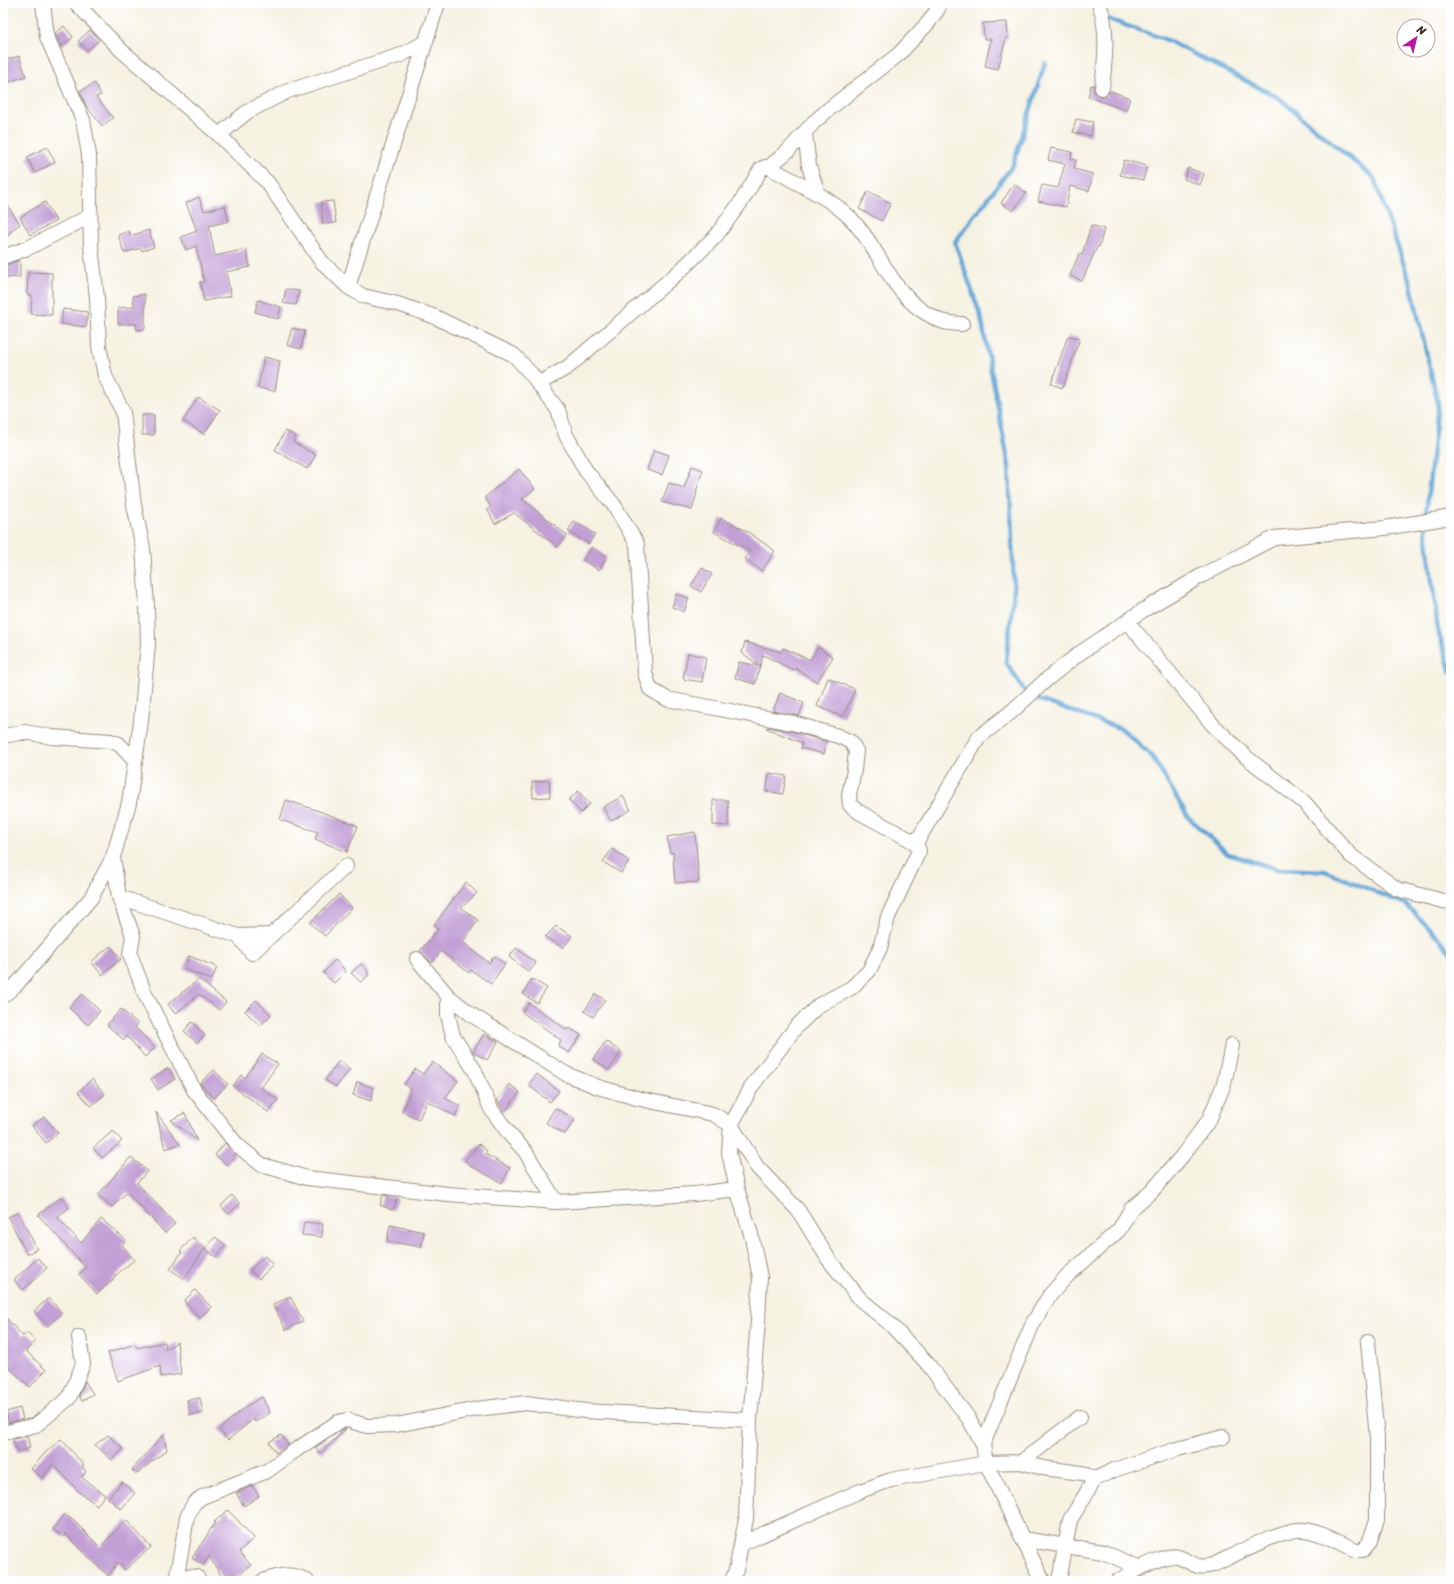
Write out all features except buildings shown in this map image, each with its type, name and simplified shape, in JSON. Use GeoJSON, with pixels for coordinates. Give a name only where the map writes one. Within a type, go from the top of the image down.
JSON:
{"type":"FeatureCollection","features":[{"type":"Feature","properties":{"kind":"street"},"geometry":{"type":"LineString","coordinates":[[3,996],[16,985],[91,898],[113,857],[129,803],[141,721],[148,644],[143,556],[134,505],[123,412],[105,376],[99,346],[97,298],[91,246],[89,155],[83,120],[47,37],[43,3]]}},
{"type":"Feature","properties":{"kind":"street"},"geometry":{"type":"LineString","coordinates":[[76,3],[120,50],[219,135],[268,183],[321,261],[348,287],[363,296],[398,304],[434,316],[514,355],[558,410],[566,435],[586,471],[614,505],[637,544],[645,673],[650,689],[667,699],[792,723],[838,736],[851,742],[856,751],[849,794],[850,806],[916,843],[919,852],[888,917],[880,948],[869,971],[851,988],[819,1004],[796,1027],[752,1086],[731,1125],[729,1153],[736,1189],[751,1234],[760,1277],[750,1420],[746,1519],[736,1570],[732,1581]]}},
{"type":"Feature","properties":{"kind":"street"},"geometry":{"type":"LineString","coordinates":[[348,287],[438,3]]}},
{"type":"Feature","properties":{"kind":"street"},"geometry":{"type":"LineString","coordinates":[[538,384],[568,367],[681,270],[715,237],[741,202],[761,169],[769,167],[805,134],[814,122],[899,54],[928,23],[938,9],[939,3]]}},
{"type":"Feature","properties":{"kind":"street"},"geometry":{"type":"LineString","coordinates":[[1099,3],[1104,15],[1106,47],[1102,88]]}},
{"type":"Feature","properties":{"kind":"street"},"geometry":{"type":"LineString","coordinates":[[219,135],[247,112],[288,91],[401,55],[426,42]]}},
{"type":"Feature","properties":{"kind":"street"},"geometry":{"type":"LineString","coordinates":[[401,55],[419,66]]}},
{"type":"Feature","properties":{"kind":"street"},"geometry":{"type":"LineString","coordinates":[[805,134],[809,166],[818,194]]}},
{"type":"Feature","properties":{"kind":"street"},"geometry":{"type":"LineString","coordinates":[[769,167],[818,194],[845,214],[862,233],[900,291],[921,312],[943,322],[962,324]]}},
{"type":"Feature","properties":{"kind":"street"},"geometry":{"type":"LineString","coordinates":[[3,257],[28,248],[90,216]]}},
{"type":"Feature","properties":{"kind":"street"},"geometry":{"type":"LineString","coordinates":[[916,843],[979,737],[1010,713],[1046,680],[1080,653],[1127,621],[1201,576],[1274,538],[1385,528],[1451,517]]}},
{"type":"Feature","properties":{"kind":"street"},"geometry":{"type":"LineString","coordinates":[[1127,621],[1212,724],[1246,757],[1305,804],[1350,855],[1397,889],[1451,902]]}},
{"type":"Feature","properties":{"kind":"street"},"geometry":{"type":"LineString","coordinates":[[3,736],[25,732],[52,738],[111,741],[119,744],[135,761]]}},
{"type":"Feature","properties":{"kind":"street"},"geometry":{"type":"LineString","coordinates":[[113,857],[119,897],[133,936],[130,954],[145,994],[194,1090],[237,1145],[262,1165],[307,1178],[448,1194],[556,1202],[695,1194],[736,1189]]}},
{"type":"Feature","properties":{"kind":"street"},"geometry":{"type":"LineString","coordinates":[[119,897],[238,936],[252,953],[346,866]]}},
{"type":"Feature","properties":{"kind":"street"},"geometry":{"type":"LineString","coordinates":[[417,959],[448,996],[472,1015],[566,1074],[598,1087],[640,1099],[712,1114],[731,1125],[757,1166],[798,1210],[829,1260],[861,1300],[889,1323],[927,1363],[969,1419],[983,1444],[986,1463],[1043,1581]]}},
{"type":"Feature","properties":{"kind":"street"},"geometry":{"type":"LineString","coordinates":[[448,996],[448,1016],[453,1036],[475,1071],[491,1109],[511,1136],[525,1151],[556,1202]]}},
{"type":"Feature","properties":{"kind":"street"},"geometry":{"type":"LineString","coordinates":[[983,1444],[1033,1323],[1050,1295],[1067,1276],[1119,1230],[1130,1209],[1152,1191],[1182,1156],[1209,1120],[1224,1084],[1232,1045]]}},
{"type":"Feature","properties":{"kind":"street"},"geometry":{"type":"LineString","coordinates":[[3,1433],[36,1425],[69,1398],[83,1364],[79,1337]]}},
{"type":"Feature","properties":{"kind":"street"},"geometry":{"type":"LineString","coordinates":[[1118,1581],[1140,1568],[1169,1556],[1177,1556],[1202,1568],[1213,1565],[1280,1534],[1303,1529],[1315,1532],[1356,1550],[1362,1550],[1369,1543],[1377,1520],[1377,1438],[1368,1342]]}},
{"type":"Feature","properties":{"kind":"street"},"geometry":{"type":"LineString","coordinates":[[198,1581],[196,1578],[177,1579],[185,1525],[194,1503],[208,1495],[267,1471],[338,1422],[348,1420],[367,1426],[396,1425],[477,1409],[526,1403],[585,1411],[750,1420]]}},
{"type":"Feature","properties":{"kind":"street"},"geometry":{"type":"LineString","coordinates":[[1021,1462],[1080,1417]]}},
{"type":"Feature","properties":{"kind":"street"},"geometry":{"type":"LineString","coordinates":[[1059,1581],[1070,1520],[1095,1479],[1114,1470],[1174,1450],[1223,1437]]}},
{"type":"Feature","properties":{"kind":"street"},"geometry":{"type":"LineString","coordinates":[[741,1544],[860,1491],[885,1482],[986,1463],[1021,1462],[1043,1468],[1082,1473],[1095,1479]]}},
{"type":"Feature","properties":{"kind":"street"},"geometry":{"type":"LineString","coordinates":[[1023,1539],[1103,1552],[1140,1568]]}},
{"type":"Feature","properties":{"kind":"street"},"geometry":{"type":"LineString","coordinates":[[263,1581],[289,1575],[296,1575],[307,1581]]}},
{"type":"Feature","properties":{"kind":"waterway"},"geometry":{"type":"LineString","coordinates":[[1105,18],[1167,40],[1279,98],[1374,178],[1411,285],[1438,404],[1425,522],[1438,631],[1451,672]]}},
{"type":"Feature","properties":{"kind":"waterway"},"geometry":{"type":"LineString","coordinates":[[1045,63],[1013,165],[955,242],[981,317],[1009,466],[1014,590],[1006,662],[1028,696],[1122,729],[1152,756],[1188,817],[1228,854],[1277,869],[1325,871],[1405,904],[1434,933],[1451,953]]}}]}
